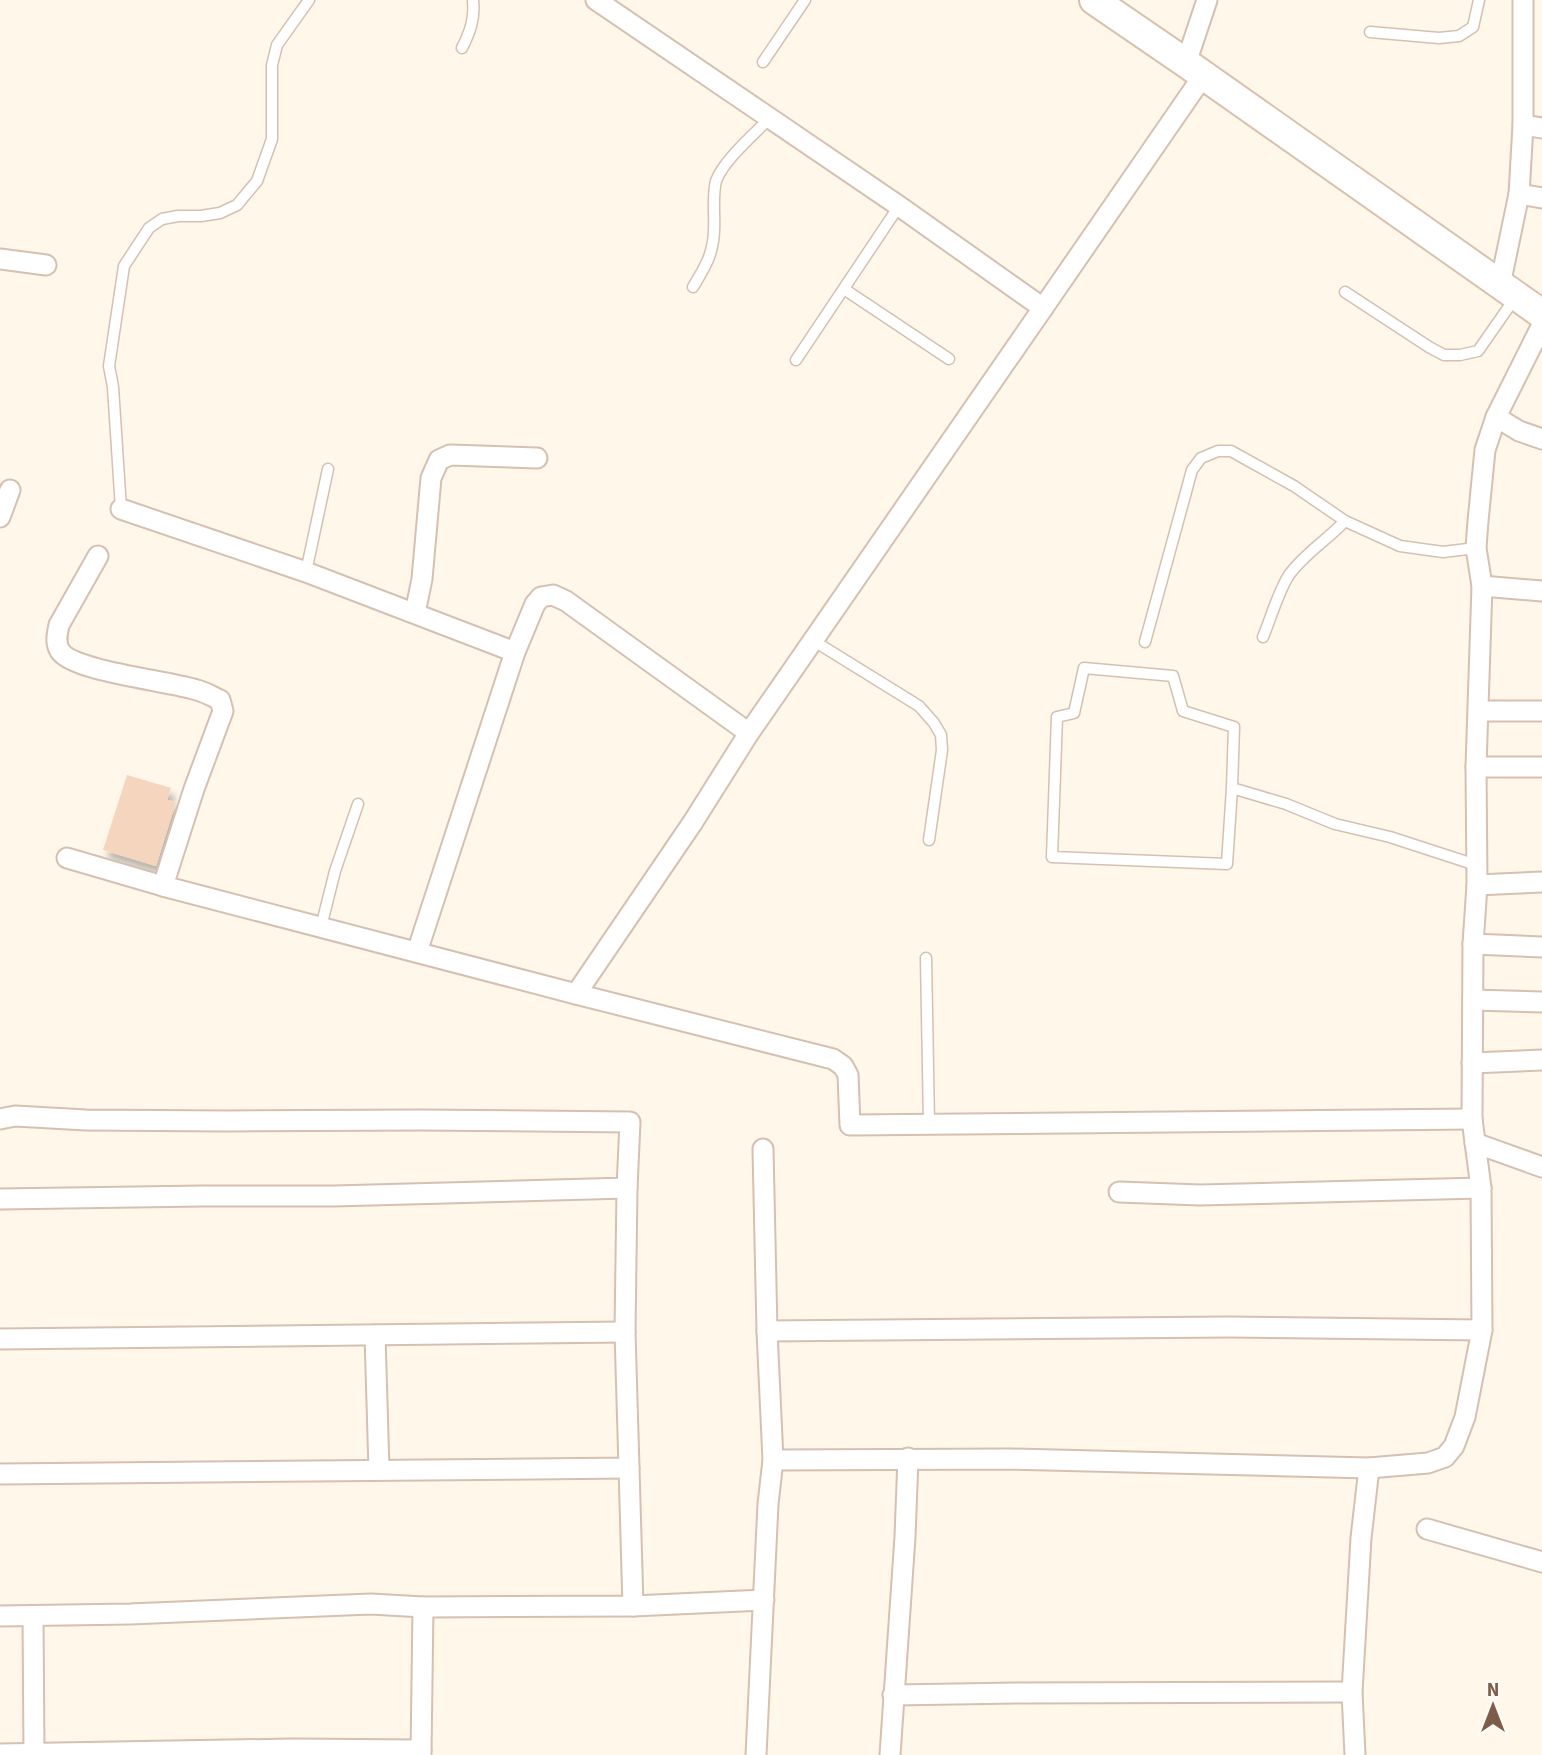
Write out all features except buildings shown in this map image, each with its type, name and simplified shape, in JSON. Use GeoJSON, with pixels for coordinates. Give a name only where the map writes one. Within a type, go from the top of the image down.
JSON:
{"type":"FeatureCollection","features":[{"type":"Feature","properties":{"kind":"street"},"geometry":{"type":"LineString","coordinates":[[596,0],[899,206],[1043,308]]}},
{"type":"Feature","properties":{"kind":"street"},"geometry":{"type":"LineString","coordinates":[[1094,0],[1542,314]]}},
{"type":"Feature","properties":{"kind":"street"},"geometry":{"type":"LineString","coordinates":[[576,994],[693,822],[749,733],[1043,308],[1195,70],[1207,0]]}},
{"type":"Feature","properties":{"kind":"street"},"geometry":{"type":"LineString","coordinates":[[1508,291],[1519,194],[1532,126],[1523,0]]}},
{"type":"Feature","properties":{"kind":"street"},"geometry":{"type":"LineString","coordinates":[[1519,194],[1542,198]]}},
{"type":"Feature","properties":{"kind":"street"},"geometry":{"type":"LineString","coordinates":[[0,259],[46,265]]}},
{"type":"Feature","properties":{"kind":"street"},"geometry":{"type":"LineString","coordinates":[[773,1460],[908,1458],[1369,1468],[1428,1463],[1445,1457],[1454,1446],[1465,1418],[1482,1330],[1480,1188],[1472,1119],[1473,944],[1477,875],[1476,767],[1482,586],[1476,548],[1481,482],[1485,450],[1496,417],[1542,325]]}},
{"type":"Feature","properties":{"kind":"street"},"geometry":{"type":"LineString","coordinates":[[1496,417],[1542,439]]}},
{"type":"Feature","properties":{"kind":"street"},"geometry":{"type":"LineString","coordinates":[[415,613],[422,579],[431,478],[439,460],[450,455],[537,458]]}},
{"type":"Feature","properties":{"kind":"street"},"geometry":{"type":"LineString","coordinates":[[0,517],[10,490]]}},
{"type":"Feature","properties":{"kind":"street"},"geometry":{"type":"LineString","coordinates":[[121,509],[306,572],[515,652]]}},
{"type":"Feature","properties":{"kind":"street"},"geometry":{"type":"LineString","coordinates":[[98,556],[59,625],[56,638],[61,652],[76,662],[135,678],[199,690],[220,701],[223,710],[163,886]]}},
{"type":"Feature","properties":{"kind":"street"},"geometry":{"type":"LineString","coordinates":[[1482,586],[1542,591]]}},
{"type":"Feature","properties":{"kind":"street"},"geometry":{"type":"LineString","coordinates":[[417,952],[515,652],[535,604],[541,597],[553,595],[566,601],[749,733]]}},
{"type":"Feature","properties":{"kind":"street"},"geometry":{"type":"LineString","coordinates":[[1479,711],[1542,711]]}},
{"type":"Feature","properties":{"kind":"street"},"geometry":{"type":"LineString","coordinates":[[1476,767],[1542,767]]}},
{"type":"Feature","properties":{"kind":"street"},"geometry":{"type":"LineString","coordinates":[[67,858],[163,886],[833,1059],[843,1066],[848,1076],[850,1125],[1472,1119]]}},
{"type":"Feature","properties":{"kind":"street"},"geometry":{"type":"LineString","coordinates":[[1477,875],[1542,883]]}},
{"type":"Feature","properties":{"kind":"street"},"geometry":{"type":"LineString","coordinates":[[1473,944],[1542,947]]}},
{"type":"Feature","properties":{"kind":"street"},"geometry":{"type":"LineString","coordinates":[[1473,1000],[1542,1002]]}},
{"type":"Feature","properties":{"kind":"street"},"geometry":{"type":"LineString","coordinates":[[1472,1063],[1542,1060]]}},
{"type":"Feature","properties":{"kind":"street"},"geometry":{"type":"LineString","coordinates":[[0,1119],[15,1116],[99,1120],[630,1122],[625,1332],[633,1606]]}},
{"type":"Feature","properties":{"kind":"street"},"geometry":{"type":"LineString","coordinates":[[1475,1143],[1542,1167]]}},
{"type":"Feature","properties":{"kind":"street"},"geometry":{"type":"LineString","coordinates":[[756,1755],[768,1504],[773,1460],[763,1149]]}},
{"type":"Feature","properties":{"kind":"street"},"geometry":{"type":"LineString","coordinates":[[0,1199],[334,1196],[627,1188]]}},
{"type":"Feature","properties":{"kind":"street"},"geometry":{"type":"LineString","coordinates":[[1119,1192],[1200,1195],[1480,1188]]}},
{"type":"Feature","properties":{"kind":"street"},"geometry":{"type":"LineString","coordinates":[[767,1331],[1230,1327],[1482,1330]]}},
{"type":"Feature","properties":{"kind":"street"},"geometry":{"type":"LineString","coordinates":[[0,1339],[625,1332]]}},
{"type":"Feature","properties":{"kind":"street"},"geometry":{"type":"LineString","coordinates":[[375,1335],[379,1470]]}},
{"type":"Feature","properties":{"kind":"street"},"geometry":{"type":"LineString","coordinates":[[890,1755],[908,1458]]}},
{"type":"Feature","properties":{"kind":"street"},"geometry":{"type":"LineString","coordinates":[[0,1474],[629,1468]]}},
{"type":"Feature","properties":{"kind":"street"},"geometry":{"type":"LineString","coordinates":[[1355,1755],[1352,1692],[1361,1538],[1369,1468]]}},
{"type":"Feature","properties":{"kind":"street"},"geometry":{"type":"LineString","coordinates":[[1427,1529],[1542,1562]]}},
{"type":"Feature","properties":{"kind":"street"},"geometry":{"type":"LineString","coordinates":[[0,1616],[371,1604],[423,1607],[633,1606],[764,1600]]}},
{"type":"Feature","properties":{"kind":"street"},"geometry":{"type":"LineString","coordinates":[[0,1754],[421,1752],[423,1607]]}},
{"type":"Feature","properties":{"kind":"street"},"geometry":{"type":"LineString","coordinates":[[33,1616],[34,1754]]}},
{"type":"Feature","properties":{"kind":"street"},"geometry":{"type":"LineString","coordinates":[[893,1695],[1352,1692]]}},
{"type":"Feature","properties":{"kind":"lane"},"geometry":{"type":"LineString","coordinates":[[121,509],[113,387],[108,366],[124,266],[149,228],[162,219],[220,213],[237,205],[257,181],[272,139],[272,65],[277,45],[309,0]]}},
{"type":"Feature","properties":{"kind":"lane"},"geometry":{"type":"LineString","coordinates":[[462,48],[470,32],[474,14],[473,0]]}},
{"type":"Feature","properties":{"kind":"lane"},"geometry":{"type":"LineString","coordinates":[[763,62],[805,0]]}},
{"type":"Feature","properties":{"kind":"lane"},"geometry":{"type":"LineString","coordinates":[[1370,32],[1439,38],[1459,36],[1473,27],[1479,0]]}},
{"type":"Feature","properties":{"kind":"lane"},"geometry":{"type":"LineString","coordinates":[[693,287],[710,257],[716,181],[726,164],[769,118]]}},
{"type":"Feature","properties":{"kind":"lane"},"geometry":{"type":"LineString","coordinates":[[796,360],[899,206]]}},
{"type":"Feature","properties":{"kind":"lane"},"geometry":{"type":"LineString","coordinates":[[844,289],[949,359]]}},
{"type":"Feature","properties":{"kind":"lane"},"geometry":{"type":"LineString","coordinates":[[1345,292],[1429,347],[1444,355],[1460,355],[1478,351],[1508,291]]}},
{"type":"Feature","properties":{"kind":"lane"},"geometry":{"type":"LineString","coordinates":[[1145,642],[1192,470],[1201,458],[1218,451],[1231,451],[1294,486],[1345,521],[1401,546],[1443,552],[1476,548]]}},
{"type":"Feature","properties":{"kind":"lane"},"geometry":{"type":"LineString","coordinates":[[306,572],[327,469]]}},
{"type":"Feature","properties":{"kind":"lane"},"geometry":{"type":"LineString","coordinates":[[1263,637],[1288,577],[1302,559],[1345,521]]}},
{"type":"Feature","properties":{"kind":"lane"},"geometry":{"type":"LineString","coordinates":[[814,641],[919,706],[941,735],[942,750],[929,840]]}},
{"type":"Feature","properties":{"kind":"lane"},"geometry":{"type":"LineString","coordinates":[[1084,668],[1173,676],[1183,711],[1234,727],[1232,788],[1227,864],[1052,857],[1056,717],[1074,713],[1084,668]]}},
{"type":"Feature","properties":{"kind":"lane"},"geometry":{"type":"LineString","coordinates":[[1232,788],[1266,797],[1335,824],[1390,838],[1477,875]]}},
{"type":"Feature","properties":{"kind":"lane"},"geometry":{"type":"LineString","coordinates":[[321,927],[335,871],[358,804]]}},
{"type":"Feature","properties":{"kind":"lane"},"geometry":{"type":"LineString","coordinates":[[926,958],[929,1123]]}}]}
